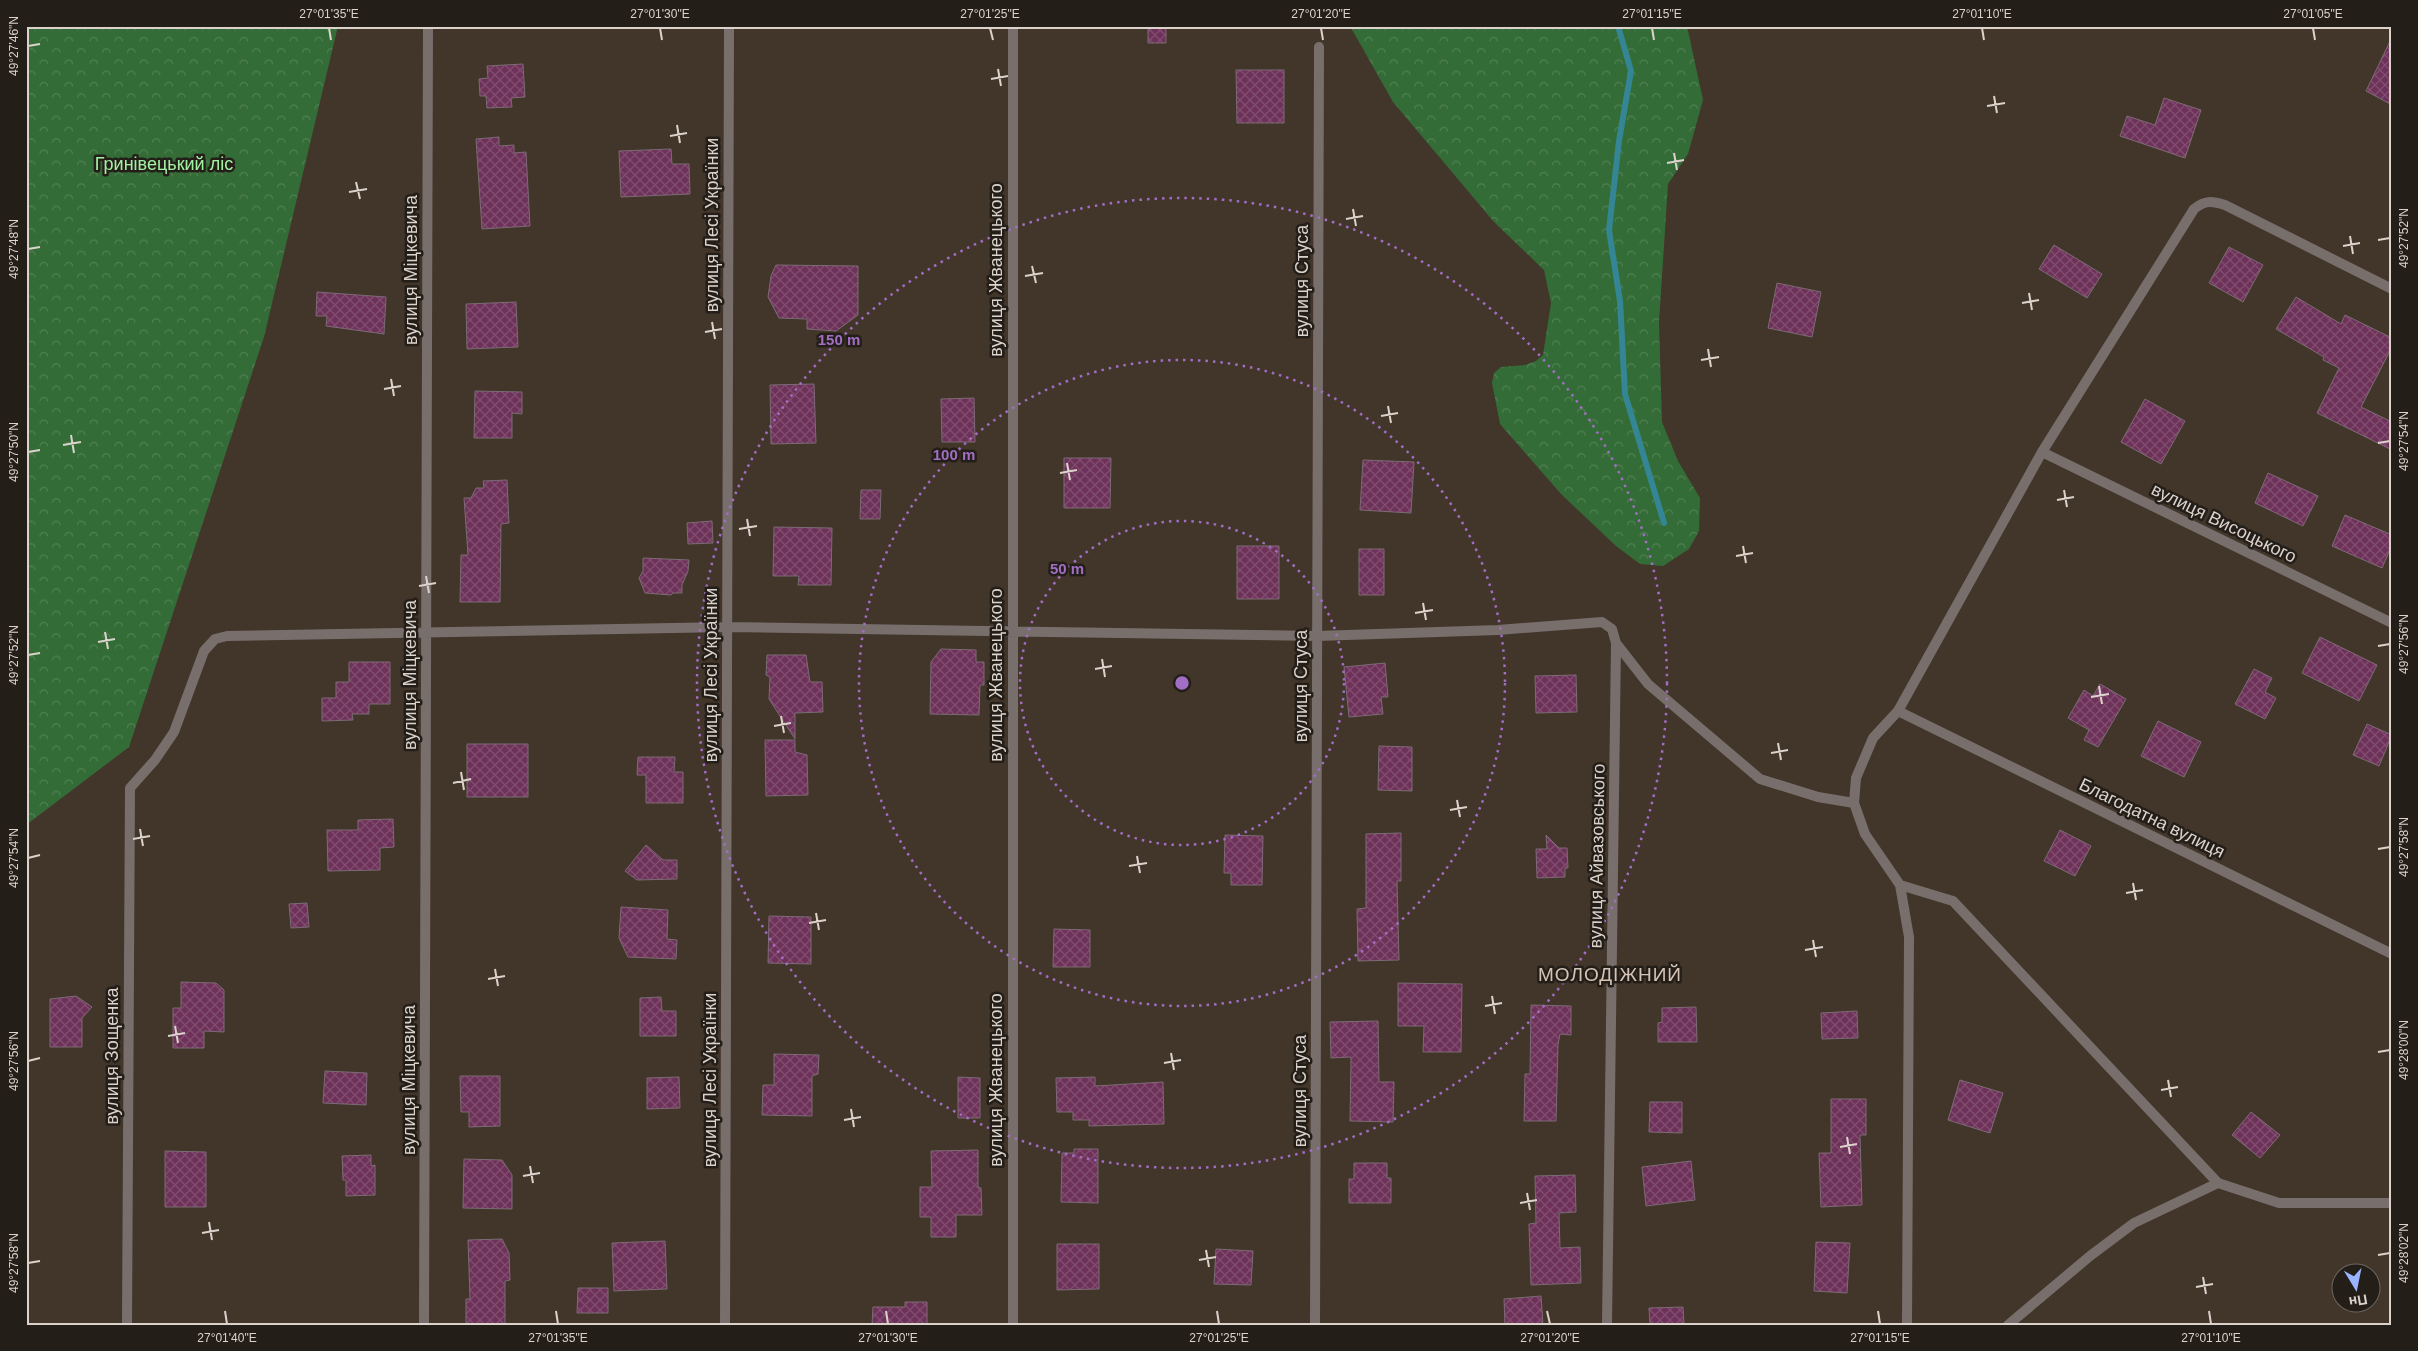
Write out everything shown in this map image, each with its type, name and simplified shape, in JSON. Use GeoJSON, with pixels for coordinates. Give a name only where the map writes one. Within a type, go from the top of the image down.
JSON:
{"type":"FeatureCollection","features":[{"type":"Feature","properties":{"kind":"street","name":"вулиця Міцкевича"},"geometry":{"type":"LineString","coordinates":[[424,1325],[428,26]]}},
{"type":"Feature","properties":{"kind":"street","name":"вулиця Лесі Українки"},"geometry":{"type":"LineString","coordinates":[[725,1325],[729,26]]}},
{"type":"Feature","properties":{"kind":"street","name":"вулиця Жванецького"},"geometry":{"type":"LineString","coordinates":[[1012,1325],[1013,26]]}},
{"type":"Feature","properties":{"kind":"street","name":"вулиця Стуса"},"geometry":{"type":"LineString","coordinates":[[1315,1325],[1319,47]]}},
{"type":"Feature","properties":{"kind":"street"},"geometry":{"type":"LineString","coordinates":[[1907,1325],[1909,937],[1900,884],[1865,834],[1854,802],[1856,778],[1873,738],[1898,711],[2042,452],[2194,209],[2202,202],[2211,201],[2225,205],[2392,289]]}},
{"type":"Feature","properties":{"kind":"street","name":"вулиця Висоцького"},"geometry":{"type":"LineString","coordinates":[[2042,452],[2392,623]]}},
{"type":"Feature","properties":{"kind":"street","name":"вулиця Айвазовського"},"geometry":{"type":"LineString","coordinates":[[1317,636],[1498,630],[1602,622],[1612,629],[1616,643],[1606,1325]]}},
{"type":"Feature","properties":{"kind":"street"},"geometry":{"type":"LineString","coordinates":[[426,631],[727,627],[1317,636]]}},
{"type":"Feature","properties":{"kind":"street","name":"вулиця Зощенка"},"geometry":{"type":"LineString","coordinates":[[127,1325],[130,788],[155,760],[174,732],[204,651],[215,639],[227,636],[426,631]]}},
{"type":"Feature","properties":{"kind":"street"},"geometry":{"type":"LineString","coordinates":[[1616,643],[1648,684],[1760,779],[1818,797],[1854,802]]}},
{"type":"Feature","properties":{"kind":"street","name":"Благодатна вулиця"},"geometry":{"type":"LineString","coordinates":[[1898,711],[2392,954]]}},
{"type":"Feature","properties":{"kind":"street"},"geometry":{"type":"LineString","coordinates":[[1900,884],[1953,901],[2218,1183],[2278,1203],[2392,1204]]}},
{"type":"Feature","properties":{"kind":"street"},"geometry":{"type":"LineString","coordinates":[[2008,1325],[2090,1256],[2134,1223],[2218,1183]]}},
{"type":"Feature","properties":{"kind":"green space","name":"Гринівецький ліс"},"geometry":{"type":"Polygon","coordinates":[[[26,26],[338,26],[264,337],[129,747],[26,825],[26,26]]]}},
{"type":"Feature","properties":{"kind":"green space"},"geometry":{"type":"Polygon","coordinates":[[[1350,26],[1687,26],[1703,100],[1688,154],[1668,184],[1659,322],[1662,422],[1678,461],[1700,498],[1699,531],[1689,549],[1663,566],[1640,564],[1616,546],[1561,494],[1500,424],[1492,383],[1494,373],[1501,367],[1525,365],[1536,361],[1543,355],[1551,303],[1544,270],[1494,222],[1393,102],[1350,26]]]}},
{"type":"Feature","properties":{"kind":"building"},"geometry":{"type":"Polygon","coordinates":[[[1148,26],[1166,26],[1166,43],[1148,43],[1148,26]]]}},
{"type":"Feature","properties":{"kind":"building"},"geometry":{"type":"Polygon","coordinates":[[[2392,37],[2392,105],[2366,91],[2392,37]]]}},
{"type":"Feature","properties":{"kind":"building"},"geometry":{"type":"Polygon","coordinates":[[[523,64],[525,97],[511,98],[512,107],[487,108],[486,96],[480,96],[479,79],[488,78],[487,66],[523,64]]]}},
{"type":"Feature","properties":{"kind":"building"},"geometry":{"type":"Polygon","coordinates":[[[1236,70],[1284,70],[1284,123],[1237,123],[1236,70]]]}},
{"type":"Feature","properties":{"kind":"building"},"geometry":{"type":"Polygon","coordinates":[[[2164,98],[2201,110],[2185,158],[2120,136],[2127,116],[2155,125],[2164,98]]]}},
{"type":"Feature","properties":{"kind":"building"},"geometry":{"type":"Polygon","coordinates":[[[499,137],[499,146],[514,145],[514,153],[526,152],[530,226],[482,229],[476,139],[499,137]]]}},
{"type":"Feature","properties":{"kind":"building"},"geometry":{"type":"Polygon","coordinates":[[[671,149],[672,164],[689,164],[690,194],[621,197],[619,151],[671,149]]]}},
{"type":"Feature","properties":{"kind":"building"},"geometry":{"type":"Polygon","coordinates":[[[2054,245],[2102,274],[2087,298],[2039,269],[2054,245]]]}},
{"type":"Feature","properties":{"kind":"building"},"geometry":{"type":"Polygon","coordinates":[[[2229,247],[2263,265],[2243,302],[2209,283],[2229,247]]]}},
{"type":"Feature","properties":{"kind":"building"},"geometry":{"type":"Polygon","coordinates":[[[776,265],[858,266],[858,315],[836,331],[807,329],[807,319],[779,318],[768,297],[771,276],[776,265]]]}},
{"type":"Feature","properties":{"kind":"building"},"geometry":{"type":"Polygon","coordinates":[[[1777,283],[1821,292],[1812,337],[1768,328],[1777,283]]]}},
{"type":"Feature","properties":{"kind":"building"},"geometry":{"type":"Polygon","coordinates":[[[317,292],[386,297],[384,334],[326,326],[327,316],[316,316],[317,292]]]}},
{"type":"Feature","properties":{"kind":"building"},"geometry":{"type":"Polygon","coordinates":[[[2296,297],[2341,324],[2345,315],[2392,338],[2392,347],[2361,407],[2392,422],[2392,450],[2317,413],[2339,368],[2323,360],[2324,357],[2276,329],[2296,297]]]}},
{"type":"Feature","properties":{"kind":"building"},"geometry":{"type":"Polygon","coordinates":[[[516,302],[518,347],[467,349],[466,304],[516,302]]]}},
{"type":"Feature","properties":{"kind":"building"},"geometry":{"type":"Polygon","coordinates":[[[814,384],[816,443],[771,444],[770,385],[814,384]]]}},
{"type":"Feature","properties":{"kind":"building"},"geometry":{"type":"Polygon","coordinates":[[[475,391],[522,392],[522,414],[512,413],[512,438],[474,438],[475,391]]]}},
{"type":"Feature","properties":{"kind":"building"},"geometry":{"type":"Polygon","coordinates":[[[974,398],[975,442],[942,442],[941,399],[974,398]]]}},
{"type":"Feature","properties":{"kind":"building"},"geometry":{"type":"Polygon","coordinates":[[[2145,399],[2185,421],[2161,464],[2121,442],[2145,399]]]}},
{"type":"Feature","properties":{"kind":"building"},"geometry":{"type":"Polygon","coordinates":[[[1064,458],[1111,458],[1110,508],[1064,508],[1064,458]]]}},
{"type":"Feature","properties":{"kind":"building"},"geometry":{"type":"Polygon","coordinates":[[[1363,460],[1414,462],[1411,513],[1360,510],[1363,460]]]}},
{"type":"Feature","properties":{"kind":"building"},"geometry":{"type":"Polygon","coordinates":[[[2268,473],[2318,496],[2303,526],[2255,503],[2268,473]]]}},
{"type":"Feature","properties":{"kind":"building"},"geometry":{"type":"Polygon","coordinates":[[[507,480],[509,523],[501,524],[500,602],[460,602],[461,555],[468,555],[464,498],[471,498],[476,488],[484,488],[483,481],[507,480]]]}},
{"type":"Feature","properties":{"kind":"building"},"geometry":{"type":"Polygon","coordinates":[[[861,490],[881,490],[880,519],[860,519],[861,490]]]}},
{"type":"Feature","properties":{"kind":"building"},"geometry":{"type":"Polygon","coordinates":[[[2345,515],[2392,535],[2392,545],[2382,568],[2332,546],[2345,515]]]}},
{"type":"Feature","properties":{"kind":"building"},"geometry":{"type":"Polygon","coordinates":[[[712,521],[713,543],[688,544],[687,523],[712,521]]]}},
{"type":"Feature","properties":{"kind":"building"},"geometry":{"type":"Polygon","coordinates":[[[774,527],[832,528],[831,585],[798,585],[799,576],[773,576],[774,527]]]}},
{"type":"Feature","properties":{"kind":"building"},"geometry":{"type":"Polygon","coordinates":[[[1237,546],[1279,546],[1279,599],[1237,599],[1237,546]]]}},
{"type":"Feature","properties":{"kind":"building"},"geometry":{"type":"Polygon","coordinates":[[[1359,549],[1384,549],[1384,595],[1359,595],[1359,549]]]}},
{"type":"Feature","properties":{"kind":"building"},"geometry":{"type":"Polygon","coordinates":[[[643,558],[689,560],[688,571],[682,585],[682,593],[673,593],[671,595],[645,593],[639,578],[643,571],[643,558]]]}},
{"type":"Feature","properties":{"kind":"building"},"geometry":{"type":"Polygon","coordinates":[[[2320,637],[2377,665],[2359,701],[2302,673],[2320,637]]]}},
{"type":"Feature","properties":{"kind":"building"},"geometry":{"type":"Polygon","coordinates":[[[941,649],[976,650],[976,662],[984,662],[984,685],[980,685],[979,715],[930,714],[931,662],[941,649]]]}},
{"type":"Feature","properties":{"kind":"building"},"geometry":{"type":"Polygon","coordinates":[[[767,655],[806,655],[810,682],[822,682],[823,712],[795,713],[795,739],[769,699],[770,677],[766,675],[767,655]]]}},
{"type":"Feature","properties":{"kind":"building"},"geometry":{"type":"Polygon","coordinates":[[[349,662],[390,662],[390,704],[369,704],[369,714],[352,714],[353,720],[322,721],[322,698],[336,698],[336,682],[349,682],[349,662]]]}},
{"type":"Feature","properties":{"kind":"building"},"geometry":{"type":"Polygon","coordinates":[[[1385,663],[1388,697],[1381,697],[1383,714],[1349,717],[1344,667],[1385,663]]]}},
{"type":"Feature","properties":{"kind":"building"},"geometry":{"type":"Polygon","coordinates":[[[2254,669],[2272,678],[2265,692],[2276,698],[2265,719],[2235,704],[2254,669]]]}},
{"type":"Feature","properties":{"kind":"building"},"geometry":{"type":"Polygon","coordinates":[[[1576,675],[1577,712],[1536,713],[1535,676],[1576,675]]]}},
{"type":"Feature","properties":{"kind":"building"},"geometry":{"type":"Polygon","coordinates":[[[2100,684],[2126,699],[2098,747],[2084,740],[2089,730],[2068,718],[2084,690],[2093,696],[2100,684]]]}},
{"type":"Feature","properties":{"kind":"building"},"geometry":{"type":"Polygon","coordinates":[[[2158,721],[2201,742],[2184,777],[2141,756],[2158,721]]]}},
{"type":"Feature","properties":{"kind":"building"},"geometry":{"type":"Polygon","coordinates":[[[2367,724],[2392,735],[2379,766],[2353,755],[2367,724]]]}},
{"type":"Feature","properties":{"kind":"building"},"geometry":{"type":"Polygon","coordinates":[[[765,740],[795,740],[795,752],[807,755],[808,795],[766,796],[765,740]]]}},
{"type":"Feature","properties":{"kind":"building"},"geometry":{"type":"Polygon","coordinates":[[[467,744],[528,744],[528,797],[467,797],[467,744]]]}},
{"type":"Feature","properties":{"kind":"building"},"geometry":{"type":"Polygon","coordinates":[[[1379,746],[1412,747],[1412,791],[1378,790],[1379,746]]]}},
{"type":"Feature","properties":{"kind":"building"},"geometry":{"type":"Polygon","coordinates":[[[638,757],[675,757],[674,772],[683,772],[683,803],[646,803],[646,775],[637,775],[638,757]]]}},
{"type":"Feature","properties":{"kind":"building"},"geometry":{"type":"Polygon","coordinates":[[[393,819],[394,847],[380,848],[380,870],[328,871],[327,830],[358,830],[358,820],[393,819]]]}},
{"type":"Feature","properties":{"kind":"building"},"geometry":{"type":"Polygon","coordinates":[[[2060,830],[2091,846],[2075,876],[2044,861],[2060,830]]]}},
{"type":"Feature","properties":{"kind":"building"},"geometry":{"type":"Polygon","coordinates":[[[1401,833],[1401,881],[1397,881],[1399,960],[1358,961],[1357,909],[1366,908],[1366,834],[1401,833]]]}},
{"type":"Feature","properties":{"kind":"building"},"geometry":{"type":"Polygon","coordinates":[[[1225,835],[1263,836],[1262,885],[1231,885],[1231,873],[1224,873],[1225,835]]]}},
{"type":"Feature","properties":{"kind":"building"},"geometry":{"type":"Polygon","coordinates":[[[1546,835],[1559,848],[1567,848],[1568,868],[1565,868],[1565,877],[1537,878],[1536,849],[1547,849],[1546,835]]]}},
{"type":"Feature","properties":{"kind":"building"},"geometry":{"type":"Polygon","coordinates":[[[646,845],[663,860],[677,860],[677,879],[637,880],[625,871],[646,845]]]}},
{"type":"Feature","properties":{"kind":"building"},"geometry":{"type":"Polygon","coordinates":[[[307,903],[309,927],[291,928],[289,904],[307,903]]]}},
{"type":"Feature","properties":{"kind":"building"},"geometry":{"type":"Polygon","coordinates":[[[621,907],[668,910],[667,939],[677,940],[676,959],[628,957],[619,938],[621,907]]]}},
{"type":"Feature","properties":{"kind":"building"},"geometry":{"type":"Polygon","coordinates":[[[769,916],[811,917],[811,964],[768,963],[769,916]]]}},
{"type":"Feature","properties":{"kind":"building"},"geometry":{"type":"Polygon","coordinates":[[[1054,929],[1090,930],[1090,967],[1053,967],[1054,929]]]}},
{"type":"Feature","properties":{"kind":"building"},"geometry":{"type":"Polygon","coordinates":[[[181,982],[216,983],[224,990],[224,1032],[204,1031],[204,1048],[173,1048],[173,1008],[181,1008],[181,982]]]}},
{"type":"Feature","properties":{"kind":"building"},"geometry":{"type":"Polygon","coordinates":[[[1398,983],[1462,984],[1461,1052],[1423,1052],[1424,1026],[1398,1026],[1398,983]]]}},
{"type":"Feature","properties":{"kind":"building"},"geometry":{"type":"Polygon","coordinates":[[[76,996],[92,1007],[82,1018],[82,1047],[50,1047],[50,999],[76,996]]]}},
{"type":"Feature","properties":{"kind":"building"},"geometry":{"type":"Polygon","coordinates":[[[661,997],[662,1011],[676,1011],[676,1036],[640,1036],[640,998],[661,997]]]}},
{"type":"Feature","properties":{"kind":"building"},"geometry":{"type":"Polygon","coordinates":[[[1531,1005],[1571,1006],[1571,1035],[1560,1034],[1558,1045],[1556,1121],[1524,1121],[1525,1074],[1530,1074],[1531,1005]]]}},
{"type":"Feature","properties":{"kind":"building"},"geometry":{"type":"Polygon","coordinates":[[[1696,1007],[1697,1042],[1658,1042],[1658,1023],[1662,1022],[1662,1008],[1696,1007]]]}},
{"type":"Feature","properties":{"kind":"building"},"geometry":{"type":"Polygon","coordinates":[[[1857,1011],[1858,1038],[1822,1039],[1821,1013],[1857,1011]]]}},
{"type":"Feature","properties":{"kind":"building"},"geometry":{"type":"Polygon","coordinates":[[[1378,1021],[1379,1082],[1394,1082],[1393,1122],[1350,1121],[1351,1057],[1331,1058],[1330,1022],[1378,1021]]]}},
{"type":"Feature","properties":{"kind":"building"},"geometry":{"type":"Polygon","coordinates":[[[774,1054],[819,1055],[818,1074],[812,1076],[812,1116],[762,1115],[763,1085],[774,1085],[774,1054]]]}},
{"type":"Feature","properties":{"kind":"building"},"geometry":{"type":"Polygon","coordinates":[[[325,1071],[367,1073],[366,1105],[323,1103],[325,1071]]]}},
{"type":"Feature","properties":{"kind":"building"},"geometry":{"type":"Polygon","coordinates":[[[460,1076],[500,1076],[500,1126],[469,1127],[469,1112],[461,1112],[460,1076]]]}},
{"type":"Feature","properties":{"kind":"building"},"geometry":{"type":"Polygon","coordinates":[[[679,1077],[680,1108],[647,1109],[647,1078],[679,1077]]]}},
{"type":"Feature","properties":{"kind":"building"},"geometry":{"type":"Polygon","coordinates":[[[958,1077],[980,1078],[980,1118],[958,1118],[958,1077]]]}},
{"type":"Feature","properties":{"kind":"building"},"geometry":{"type":"Polygon","coordinates":[[[1095,1077],[1095,1086],[1163,1082],[1164,1124],[1089,1126],[1089,1120],[1073,1120],[1073,1112],[1057,1112],[1056,1078],[1095,1077]]]}},
{"type":"Feature","properties":{"kind":"building"},"geometry":{"type":"Polygon","coordinates":[[[1960,1080],[2003,1093],[1990,1133],[1948,1120],[1960,1080]]]}},
{"type":"Feature","properties":{"kind":"building"},"geometry":{"type":"Polygon","coordinates":[[[1831,1099],[1866,1099],[1866,1135],[1860,1135],[1862,1205],[1821,1207],[1819,1153],[1831,1153],[1831,1099]]]}},
{"type":"Feature","properties":{"kind":"building"},"geometry":{"type":"Polygon","coordinates":[[[1650,1102],[1682,1102],[1682,1133],[1649,1132],[1650,1102]]]}},
{"type":"Feature","properties":{"kind":"building"},"geometry":{"type":"Polygon","coordinates":[[[2251,1112],[2280,1135],[2260,1158],[2232,1135],[2251,1112]]]}},
{"type":"Feature","properties":{"kind":"building"},"geometry":{"type":"Polygon","coordinates":[[[1074,1149],[1098,1149],[1098,1203],[1061,1202],[1062,1153],[1074,1153],[1074,1149]]]}},
{"type":"Feature","properties":{"kind":"building"},"geometry":{"type":"Polygon","coordinates":[[[978,1150],[978,1187],[981,1188],[982,1215],[956,1215],[956,1237],[931,1237],[931,1217],[920,1217],[920,1187],[932,1187],[931,1151],[978,1150]]]}},
{"type":"Feature","properties":{"kind":"building"},"geometry":{"type":"Polygon","coordinates":[[[165,1151],[206,1152],[206,1207],[165,1207],[165,1151]]]}},
{"type":"Feature","properties":{"kind":"building"},"geometry":{"type":"Polygon","coordinates":[[[371,1155],[371,1166],[375,1165],[375,1195],[346,1196],[346,1180],[343,1180],[342,1156],[371,1155]]]}},
{"type":"Feature","properties":{"kind":"building"},"geometry":{"type":"Polygon","coordinates":[[[464,1159],[502,1160],[512,1175],[512,1209],[463,1208],[464,1159]]]}},
{"type":"Feature","properties":{"kind":"building"},"geometry":{"type":"Polygon","coordinates":[[[1691,1161],[1695,1200],[1646,1206],[1642,1167],[1691,1161]]]}},
{"type":"Feature","properties":{"kind":"building"},"geometry":{"type":"Polygon","coordinates":[[[1354,1163],[1387,1163],[1387,1178],[1391,1178],[1391,1203],[1349,1203],[1349,1179],[1354,1179],[1354,1163]]]}},
{"type":"Feature","properties":{"kind":"building"},"geometry":{"type":"Polygon","coordinates":[[[1575,1175],[1576,1212],[1559,1213],[1560,1248],[1580,1247],[1581,1283],[1531,1285],[1529,1224],[1536,1223],[1535,1176],[1575,1175]]]}},
{"type":"Feature","properties":{"kind":"building"},"geometry":{"type":"Polygon","coordinates":[[[502,1239],[509,1253],[510,1280],[505,1281],[505,1325],[466,1325],[466,1299],[470,1299],[468,1240],[502,1239]]]}},
{"type":"Feature","properties":{"kind":"building"},"geometry":{"type":"Polygon","coordinates":[[[665,1241],[667,1289],[614,1291],[612,1243],[665,1241]]]}},
{"type":"Feature","properties":{"kind":"building"},"geometry":{"type":"Polygon","coordinates":[[[1816,1242],[1850,1243],[1847,1293],[1814,1291],[1816,1242]]]}},
{"type":"Feature","properties":{"kind":"building"},"geometry":{"type":"Polygon","coordinates":[[[1057,1244],[1099,1244],[1099,1289],[1057,1290],[1057,1244]]]}},
{"type":"Feature","properties":{"kind":"building"},"geometry":{"type":"Polygon","coordinates":[[[1216,1249],[1253,1251],[1251,1285],[1214,1284],[1216,1249]]]}},
{"type":"Feature","properties":{"kind":"building"},"geometry":{"type":"Polygon","coordinates":[[[578,1288],[608,1288],[608,1313],[577,1313],[578,1288]]]}},
{"type":"Feature","properties":{"kind":"building"},"geometry":{"type":"Polygon","coordinates":[[[1541,1296],[1543,1325],[1505,1325],[1504,1299],[1541,1296]]]}},
{"type":"Feature","properties":{"kind":"building"},"geometry":{"type":"Polygon","coordinates":[[[905,1302],[927,1302],[927,1325],[872,1325],[873,1307],[905,1307],[905,1302]]]}},
{"type":"Feature","properties":{"kind":"building"},"geometry":{"type":"Polygon","coordinates":[[[1683,1307],[1684,1325],[1650,1325],[1649,1308],[1683,1307]]]}},
{"type":"Feature","properties":{"kind":"waterway"},"geometry":{"type":"LineString","coordinates":[[1618,26],[1631,71],[1619,141],[1609,230],[1620,301],[1625,394],[1664,523]]}},
{"type":"Feature","properties":{"kind":"district","name":"МОЛОДІЖНИЙ"},"geometry":{"type":"Point","coordinates":[1610,974]}}]}
